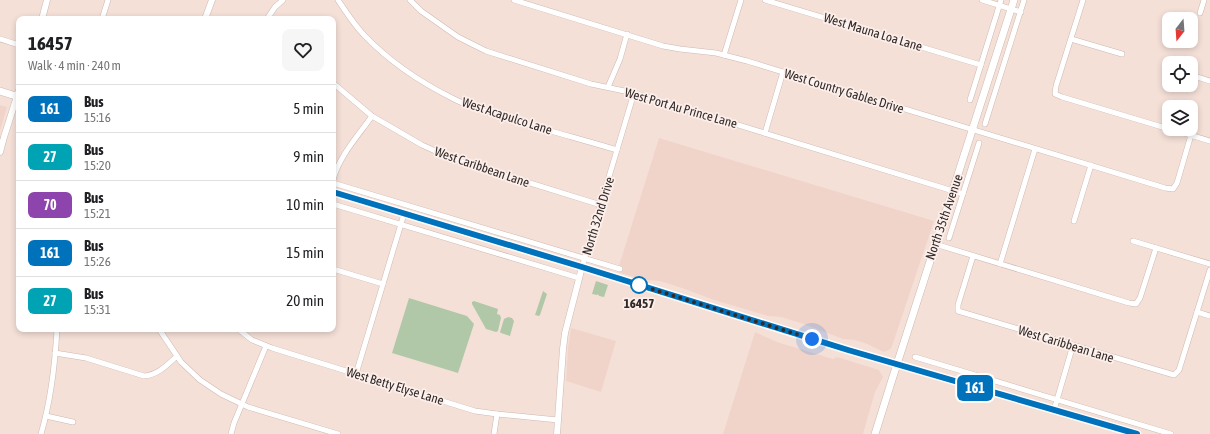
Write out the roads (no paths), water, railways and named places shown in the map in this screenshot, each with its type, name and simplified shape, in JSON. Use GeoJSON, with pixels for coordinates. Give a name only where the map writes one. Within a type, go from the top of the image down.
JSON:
{"type":"FeatureCollection","features":[{"type":"Feature","properties":{"kind":"main road","name":"North 35th Avenue"},"geometry":{"type":"LineString","coordinates":[[876,434],[935,244],[1014,0]]}},
{"type":"Feature","properties":{"kind":"main road"},"geometry":{"type":"LineString","coordinates":[[0,91],[16,94]]}},
{"type":"Feature","properties":{"kind":"main road"},"geometry":{"type":"LineString","coordinates":[[336,193],[582,267],[773,327],[1137,434]]}},
{"type":"Feature","properties":{"kind":"street"},"geometry":{"type":"LineString","coordinates":[[43,16],[47,0]]}},
{"type":"Feature","properties":{"kind":"street"},"geometry":{"type":"LineString","coordinates":[[103,16],[108,0]]}},
{"type":"Feature","properties":{"kind":"street"},"geometry":{"type":"LineString","coordinates":[[206,16],[212,0]]}},
{"type":"Feature","properties":{"kind":"street"},"geometry":{"type":"LineString","coordinates":[[269,16],[275,7],[283,0]]}},
{"type":"Feature","properties":{"kind":"street","name":"West Acapulco Lane"},"geometry":{"type":"LineString","coordinates":[[338,0],[364,35],[383,53],[426,84],[453,98],[505,118],[617,150]]}},
{"type":"Feature","properties":{"kind":"street","name":"West Port Au Prince Lane"},"geometry":{"type":"LineString","coordinates":[[410,0],[421,11],[458,37],[486,51],[591,84],[634,94],[765,133],[963,194]]}},
{"type":"Feature","properties":{"kind":"street","name":"West Country Gables Drive"},"geometry":{"type":"LineString","coordinates":[[514,0],[663,46],[724,55],[783,72],[1165,188],[1173,189],[1177,183],[1191,136]]}},
{"type":"Feature","properties":{"kind":"street"},"geometry":{"type":"LineString","coordinates":[[724,55],[741,0]]}},
{"type":"Feature","properties":{"kind":"street","name":"West Mauna Loa Lane"},"geometry":{"type":"LineString","coordinates":[[765,0],[785,3],[981,65]]}},
{"type":"Feature","properties":{"kind":"street"},"geometry":{"type":"LineString","coordinates":[[982,0],[1001,3],[1011,9],[1021,12]]}},
{"type":"Feature","properties":{"kind":"street"},"geometry":{"type":"LineString","coordinates":[[985,124],[1024,0]]}},
{"type":"Feature","properties":{"kind":"street"},"geometry":{"type":"LineString","coordinates":[[1083,0],[1056,86],[1055,94],[1062,98],[1162,127]]}},
{"type":"Feature","properties":{"kind":"street"},"geometry":{"type":"LineString","coordinates":[[1200,13],[1204,0]]}},
{"type":"Feature","properties":{"kind":"street"},"geometry":{"type":"LineString","coordinates":[[970,100],[1001,3]]}},
{"type":"Feature","properties":{"kind":"street"},"geometry":{"type":"LineString","coordinates":[[608,87],[620,59],[627,34]]}},
{"type":"Feature","properties":{"kind":"street"},"geometry":{"type":"LineString","coordinates":[[0,39],[16,44]]}},
{"type":"Feature","properties":{"kind":"street"},"geometry":{"type":"LineString","coordinates":[[1071,39],[1122,54]]}},
{"type":"Feature","properties":{"kind":"street"},"geometry":{"type":"LineString","coordinates":[[765,133],[783,72]]}},
{"type":"Feature","properties":{"kind":"street"},"geometry":{"type":"LineString","coordinates":[[1198,77],[1210,81]]}},
{"type":"Feature","properties":{"kind":"street","name":"West Caribbean Lane"},"geometry":{"type":"LineString","coordinates":[[336,85],[372,116],[422,145],[453,159],[601,205]]}},
{"type":"Feature","properties":{"kind":"street","name":"North 32nd Drive"},"geometry":{"type":"LineString","coordinates":[[557,434],[565,339],[570,311],[634,94]]}},
{"type":"Feature","properties":{"kind":"street"},"geometry":{"type":"LineString","coordinates":[[0,152],[16,100]]}},
{"type":"Feature","properties":{"kind":"street"},"geometry":{"type":"LineString","coordinates":[[336,169],[344,155],[372,116]]}},
{"type":"Feature","properties":{"kind":"street"},"geometry":{"type":"LineString","coordinates":[[1194,136],[1210,141]]}},
{"type":"Feature","properties":{"kind":"street","name":"North 35th Avenue"},"geometry":{"type":"LineString","coordinates":[[949,238],[979,143]]}},
{"type":"Feature","properties":{"kind":"street"},"geometry":{"type":"LineString","coordinates":[[1000,264],[1035,149]]}},
{"type":"Feature","properties":{"kind":"street"},"geometry":{"type":"LineString","coordinates":[[1074,221],[1091,165]]}},
{"type":"Feature","properties":{"kind":"street"},"geometry":{"type":"LineString","coordinates":[[336,182],[620,270]]}},
{"type":"Feature","properties":{"kind":"street"},"geometry":{"type":"LineString","coordinates":[[336,205],[579,278]]}},
{"type":"Feature","properties":{"kind":"street"},"geometry":{"type":"LineString","coordinates":[[356,374],[404,214]]}},
{"type":"Feature","properties":{"kind":"street"},"geometry":{"type":"LineString","coordinates":[[1133,241],[1210,264]]}},
{"type":"Feature","properties":{"kind":"street"},"geometry":{"type":"LineString","coordinates":[[935,244],[1136,304],[1140,298],[1156,248]]}},
{"type":"Feature","properties":{"kind":"street","name":"West Caribbean Lane"},"geometry":{"type":"LineString","coordinates":[[974,256],[958,305],[958,311],[1174,375],[1179,370],[1196,312]]}},
{"type":"Feature","properties":{"kind":"street"},"geometry":{"type":"LineString","coordinates":[[336,270],[383,284]]}},
{"type":"Feature","properties":{"kind":"street"},"geometry":{"type":"LineString","coordinates":[[1210,270],[1196,312],[1210,316]]}},
{"type":"Feature","properties":{"kind":"street"},"geometry":{"type":"LineString","coordinates":[[41,434],[46,416],[53,372],[57,332]]}},
{"type":"Feature","properties":{"kind":"street"},"geometry":{"type":"LineString","coordinates":[[161,332],[177,356],[191,371],[211,388],[221,394],[242,404],[338,434]]}},
{"type":"Feature","properties":{"kind":"street","name":"West Betty Elyse Lane"},"geometry":{"type":"LineString","coordinates":[[242,332],[252,340],[266,346],[475,410],[497,414],[558,420]]}},
{"type":"Feature","properties":{"kind":"street"},"geometry":{"type":"LineString","coordinates":[[1054,410],[1073,345]]}},
{"type":"Feature","properties":{"kind":"street"},"geometry":{"type":"LineString","coordinates":[[231,434],[234,423],[266,346]]}},
{"type":"Feature","properties":{"kind":"street"},"geometry":{"type":"LineString","coordinates":[[55,353],[86,358],[144,376],[152,375],[157,372],[177,356]]}},
{"type":"Feature","properties":{"kind":"street"},"geometry":{"type":"LineString","coordinates":[[915,357],[1171,434]]}},
{"type":"Feature","properties":{"kind":"street"},"geometry":{"type":"LineString","coordinates":[[494,434],[497,414]]}},
{"type":"Feature","properties":{"kind":"street"},"geometry":{"type":"LineString","coordinates":[[46,416],[73,422]]}},
{"type":"Feature","properties":{"kind":"place","name":"16457"},"geometry":{"type":"Point","coordinates":[639,285]}}]}
